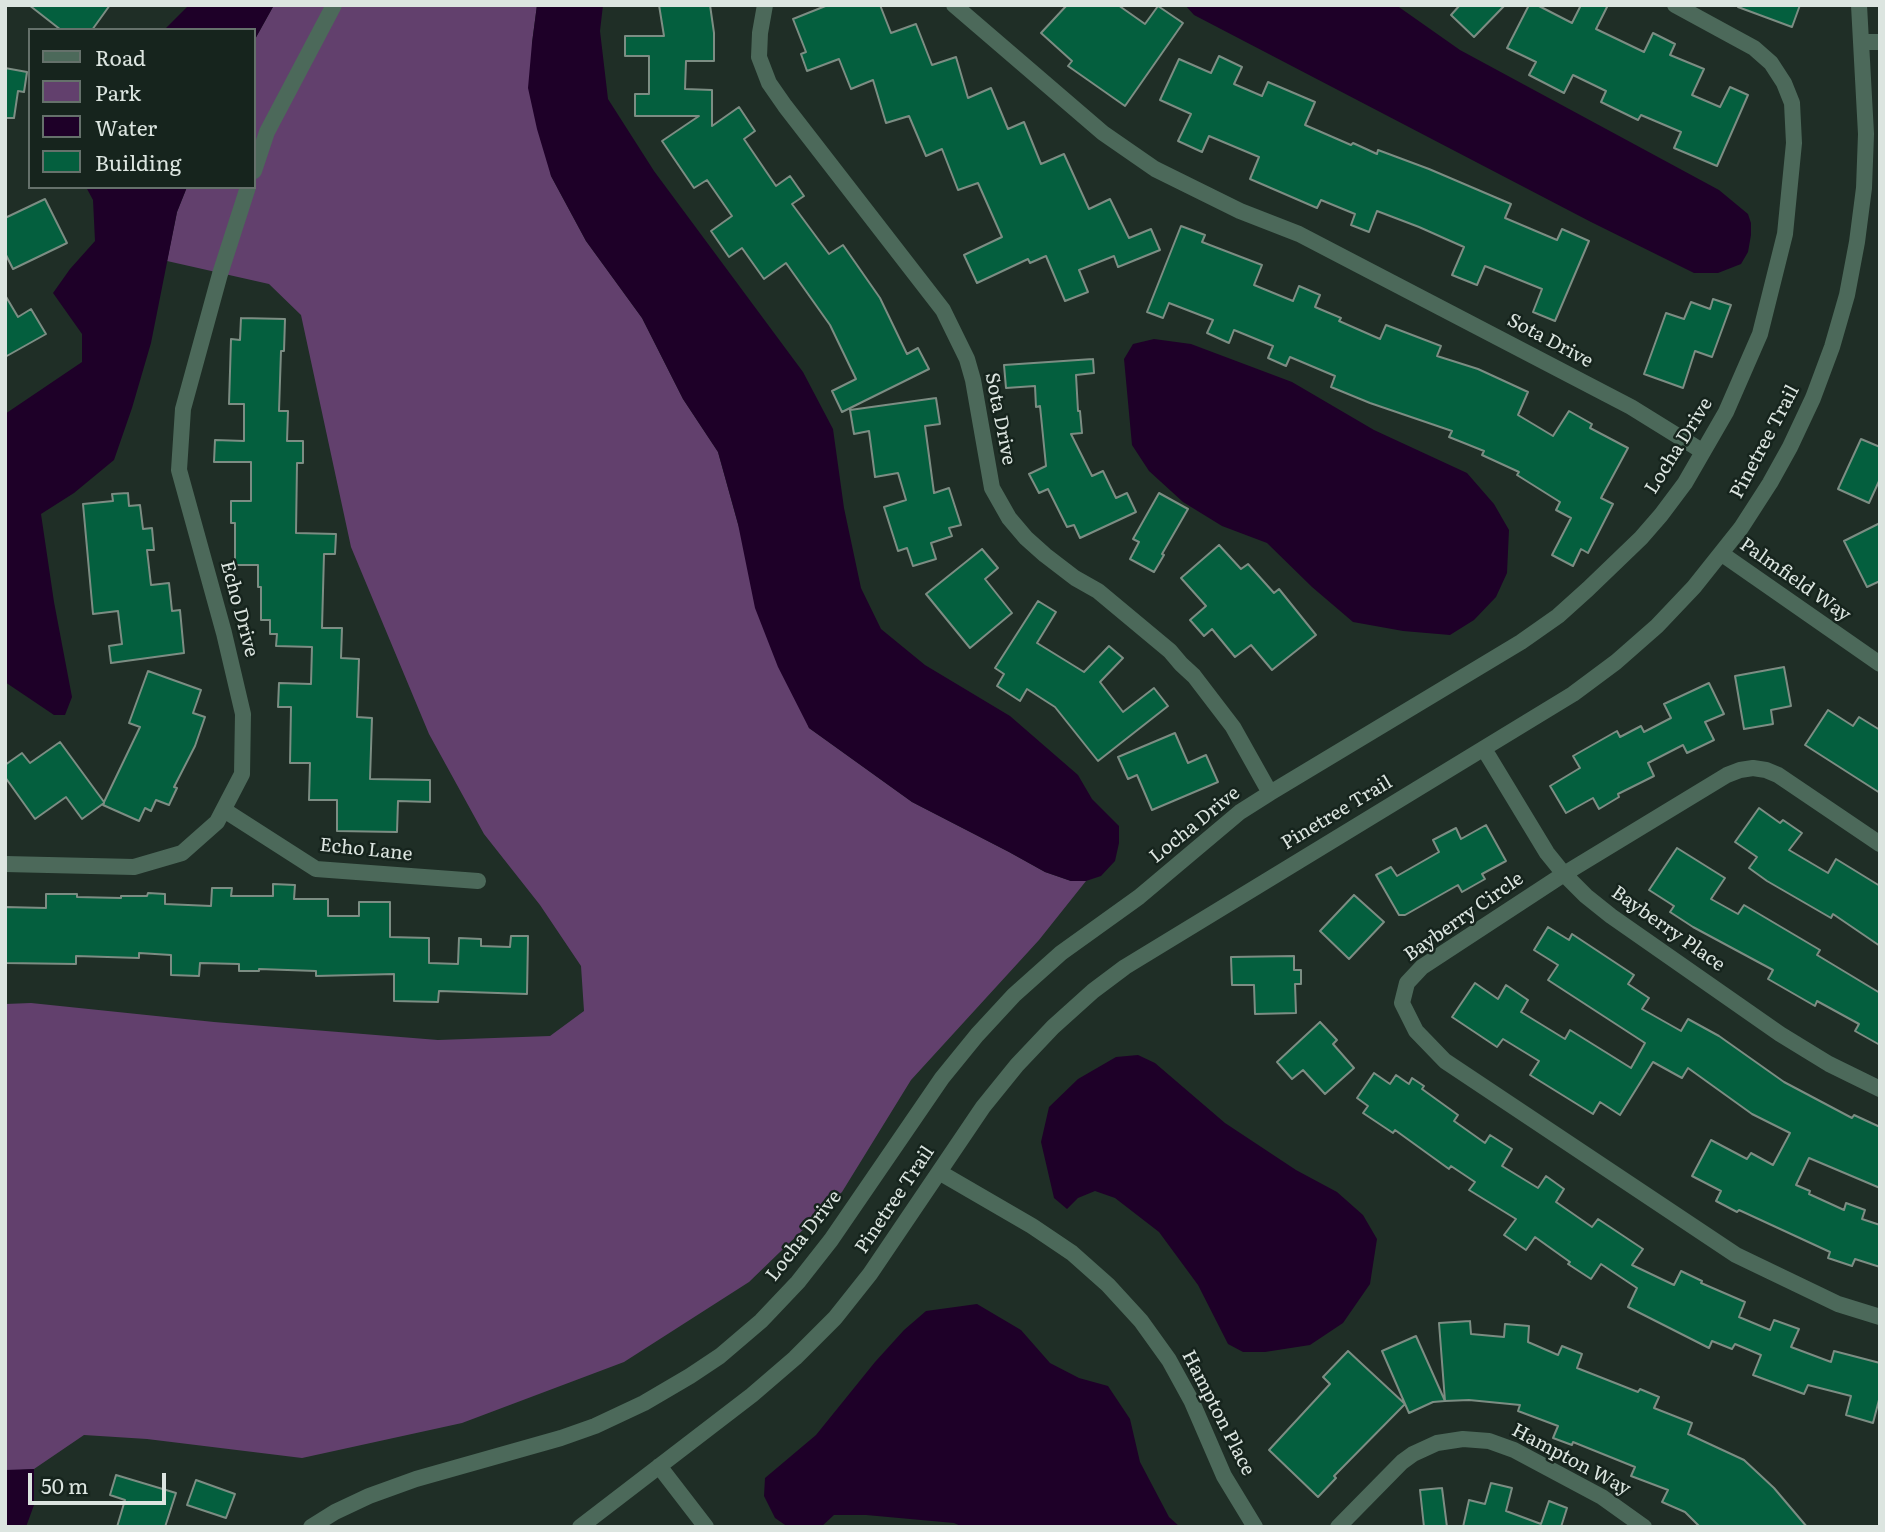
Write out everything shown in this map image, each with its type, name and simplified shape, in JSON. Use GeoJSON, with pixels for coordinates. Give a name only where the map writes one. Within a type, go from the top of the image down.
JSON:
{"type":"FeatureCollection","features":[{"type":"Feature","properties":{"kind":"street"},"geometry":{"type":"LineString","coordinates":[[256,165],[267,132],[334,5]]}},
{"type":"Feature","properties":{"kind":"street","name":"Sota Drive"},"geometry":{"type":"LineString","coordinates":[[765,5],[759,57],[769,83],[943,310],[970,370],[992,488],[1009,518],[1045,555],[1075,578],[1098,591],[1170,651],[1194,676],[1233,727],[1270,793]]}},
{"type":"Feature","properties":{"kind":"street","name":"Sota Drive"},"geometry":{"type":"LineString","coordinates":[[954,5],[1102,133],[1155,169],[1240,211],[1299,234],[1631,407],[1703,451]]}},
{"type":"Feature","properties":{"kind":"street","name":"Locha Drive"},"geometry":{"type":"LineString","coordinates":[[311,1527],[369,1496],[595,1426],[644,1404],[720,1356],[761,1321],[798,1282],[831,1240],[942,1078],[1014,995],[1060,953],[1139,897],[1240,813],[1521,642],[1558,615],[1641,538],[1685,483],[1726,412],[1760,334],[1784,234],[1794,142],[1792,103],[1784,83],[1771,63],[1754,48],[1675,5]]}},
{"type":"Feature","properties":{"kind":"street","name":"Pinetree Trail"},"geometry":{"type":"LineString","coordinates":[[580,1527],[752,1395],[787,1366],[835,1318],[870,1274],[984,1107],[1017,1065],[1053,1027],[1093,991],[1125,967],[1573,694],[1616,662],[1695,587],[1763,494],[1790,447],[1818,385],[1847,295],[1864,188],[1866,134],[1859,5]]}},
{"type":"Feature","properties":{"kind":"street"},"geometry":{"type":"LineString","coordinates":[[1861,42],[1880,42]]}},
{"type":"Feature","properties":{"kind":"street","name":"Echo Drive"},"geometry":{"type":"LineString","coordinates":[[5,864],[134,867],[182,852],[218,822],[242,774],[243,715],[224,633],[179,470],[184,409],[220,274],[247,189]]}},
{"type":"Feature","properties":{"kind":"street","name":"Palmfield Way"},"geometry":{"type":"LineString","coordinates":[[1721,554],[1880,664]]}},
{"type":"Feature","properties":{"kind":"street","name":"Bayberry Place"},"geometry":{"type":"LineString","coordinates":[[1484,749],[1547,852],[1586,896],[1780,1034],[1829,1064],[1880,1089]]}},
{"type":"Feature","properties":{"kind":"street","name":"Bayberry Circle"},"geometry":{"type":"LineString","coordinates":[[1880,844],[1778,775],[1753,768],[1740,770],[1727,775],[1564,874],[1422,967],[1407,984],[1402,1003],[1416,1031],[1445,1061],[1736,1255],[1838,1304],[1880,1317]]}},
{"type":"Feature","properties":{"kind":"street","name":"Echo Lane"},"geometry":{"type":"LineString","coordinates":[[224,810],[316,869],[478,881]]}},
{"type":"Feature","properties":{"kind":"street","name":"Hampton Place"},"geometry":{"type":"LineString","coordinates":[[939,1172],[1032,1226],[1072,1253],[1108,1285],[1141,1321],[1169,1360],[1224,1476],[1255,1527]]}},
{"type":"Feature","properties":{"kind":"street","name":"Hampton Way"},"geometry":{"type":"LineString","coordinates":[[1338,1527],[1413,1454],[1437,1443],[1463,1439],[1489,1441],[1514,1450],[1602,1497],[1644,1527]]}},
{"type":"Feature","properties":{"kind":"street"},"geometry":{"type":"LineString","coordinates":[[659,1466],[706,1527]]}},
{"type":"Feature","properties":{"kind":"green space"},"geometry":{"type":"Polygon","coordinates":[[[274,5],[537,5],[532,43],[551,176],[586,241],[642,318],[683,399],[718,452],[738,524],[809,728],[912,802],[1045,872],[1071,881],[1086,881],[1039,940],[911,1080],[842,1192],[749,1282],[624,1362],[462,1423],[302,1458],[147,1439],[84,1435],[34,1469],[7,1471],[5,1004],[31,1003],[214,1022],[438,1040],[550,1036],[584,1011],[581,966],[540,905],[484,834],[429,734],[351,547],[301,315],[269,284],[167,261],[177,212],[186,189],[256,189],[256,37],[274,5]]]}},
{"type":"Feature","properties":{"kind":"water"},"geometry":{"type":"Polygon","coordinates":[[[189,5],[274,5],[256,37],[256,28],[166,28],[189,5]]]}},
{"type":"Feature","properties":{"kind":"water"},"geometry":{"type":"Polygon","coordinates":[[[537,5],[603,5],[600,31],[608,99],[654,171],[803,372],[833,429],[844,508],[861,588],[881,629],[925,665],[1010,716],[1078,775],[1092,799],[1119,826],[1115,861],[1101,876],[1086,881],[1071,881],[1045,872],[912,802],[809,728],[778,667],[755,608],[738,524],[718,452],[683,399],[642,318],[586,241],[551,176],[528,88],[537,5]]]}},
{"type":"Feature","properties":{"kind":"water"},"geometry":{"type":"Polygon","coordinates":[[[1185,5],[1396,5],[1460,50],[1719,190],[1748,214],[1751,235],[1748,252],[1741,264],[1718,273],[1694,273],[1194,15],[1185,5]]]}},
{"type":"Feature","properties":{"kind":"water"},"geometry":{"type":"Polygon","coordinates":[[[87,189],[186,189],[177,212],[151,343],[114,460],[74,493],[41,514],[72,697],[65,715],[54,715],[5,682],[5,414],[82,362],[82,334],[53,293],[95,241],[93,200],[87,189]]]}},
{"type":"Feature","properties":{"kind":"water"},"geometry":{"type":"Polygon","coordinates":[[[1154,339],[1191,344],[1292,382],[1374,430],[1467,473],[1494,504],[1509,530],[1507,573],[1496,597],[1474,620],[1450,635],[1403,631],[1353,622],[1267,543],[1222,526],[1183,502],[1149,471],[1132,445],[1124,359],[1133,344],[1154,339]]]}},
{"type":"Feature","properties":{"kind":"water"},"geometry":{"type":"Polygon","coordinates":[[[1138,1055],[1155,1063],[1225,1123],[1296,1170],[1337,1192],[1363,1215],[1377,1239],[1370,1284],[1343,1323],[1310,1345],[1265,1352],[1243,1352],[1228,1344],[1198,1285],[1159,1232],[1115,1198],[1095,1191],[1078,1198],[1067,1209],[1054,1198],[1041,1142],[1049,1107],[1078,1079],[1116,1057],[1138,1055]]]}},
{"type":"Feature","properties":{"kind":"water"},"geometry":{"type":"Polygon","coordinates":[[[977,1304],[1021,1330],[1050,1363],[1079,1378],[1108,1386],[1130,1419],[1140,1462],[1169,1517],[1180,1527],[963,1527],[954,1523],[866,1515],[834,1515],[821,1527],[788,1527],[775,1518],[764,1496],[765,1478],[816,1435],[904,1330],[926,1311],[977,1304]]]}},
{"type":"Feature","properties":{"kind":"water"},"geometry":{"type":"Polygon","coordinates":[[[34,1469],[34,1505],[26,1527],[5,1527],[5,1470],[34,1469]]]}},
{"type":"Feature","properties":{"kind":"building"},"geometry":{"type":"Polygon","coordinates":[[[29,5],[110,5],[93,28],[58,28],[29,5]]]}},
{"type":"Feature","properties":{"kind":"building"},"geometry":{"type":"Polygon","coordinates":[[[659,5],[710,5],[714,61],[686,61],[685,89],[712,90],[712,126],[739,107],[755,131],[744,139],[776,186],[790,176],[804,196],[792,204],[829,254],[843,245],[880,298],[907,354],[918,348],[929,369],[842,412],[832,391],[856,379],[830,325],[786,263],[764,279],[742,248],[729,257],[711,231],[732,216],[707,180],[694,188],[662,141],[699,116],[635,116],[635,94],[649,94],[649,56],[625,56],[625,36],[664,36],[659,5]]]}},
{"type":"Feature","properties":{"kind":"building"},"geometry":{"type":"Polygon","coordinates":[[[828,5],[880,5],[891,33],[916,24],[932,65],[956,57],[968,98],[991,88],[1008,129],[1024,122],[1041,164],[1064,154],[1089,209],[1110,199],[1129,238],[1151,229],[1160,250],[1118,267],[1114,256],[1079,270],[1088,292],[1065,301],[1046,256],[1030,263],[1028,259],[977,283],[964,255],[1002,237],[978,183],[958,190],[942,149],[926,156],[909,116],[886,123],[873,80],[851,89],[839,59],[807,71],[801,54],[806,52],[793,19],[828,5]]]}},
{"type":"Feature","properties":{"kind":"building"},"geometry":{"type":"Polygon","coordinates":[[[1067,5],[1118,5],[1145,24],[1158,6],[1183,23],[1125,106],[1068,66],[1072,61],[1041,33],[1067,5]]]}},
{"type":"Feature","properties":{"kind":"building"},"geometry":{"type":"Polygon","coordinates":[[[1460,5],[1505,5],[1474,37],[1451,15],[1460,5]]]}},
{"type":"Feature","properties":{"kind":"building"},"geometry":{"type":"Polygon","coordinates":[[[1529,5],[1537,5],[1572,23],[1581,5],[1608,5],[1596,29],[1644,52],[1653,33],[1675,44],[1670,55],[1704,69],[1692,95],[1720,107],[1730,87],[1748,95],[1717,166],[1674,148],[1681,132],[1641,115],[1638,120],[1601,102],[1606,91],[1573,75],[1564,93],[1529,75],[1536,62],[1507,48],[1529,5]]]}},
{"type":"Feature","properties":{"kind":"building"},"geometry":{"type":"Polygon","coordinates":[[[1738,5],[1800,5],[1792,27],[1738,5]]]}},
{"type":"Feature","properties":{"kind":"building"},"geometry":{"type":"Polygon","coordinates":[[[1219,56],[1242,67],[1234,84],[1262,96],[1268,82],[1315,102],[1305,125],[1351,145],[1353,143],[1377,154],[1378,150],[1429,169],[1511,204],[1505,218],[1557,240],[1562,229],[1589,241],[1555,321],[1533,312],[1542,289],[1485,266],[1477,285],[1452,275],[1464,247],[1377,211],[1369,232],[1351,225],[1355,214],[1321,200],[1317,208],[1250,179],[1259,157],[1209,136],[1202,152],[1178,141],[1191,114],[1160,100],[1179,59],[1211,73],[1219,56]]]}},
{"type":"Feature","properties":{"kind":"building"},"geometry":{"type":"Polygon","coordinates":[[[5,68],[27,72],[24,92],[18,91],[14,118],[5,118],[5,68]]]}},
{"type":"Feature","properties":{"kind":"building"},"geometry":{"type":"Polygon","coordinates":[[[45,199],[67,243],[13,269],[5,253],[5,218],[45,199]]]}},
{"type":"Feature","properties":{"kind":"building"},"geometry":{"type":"Polygon","coordinates":[[[1181,226],[1205,235],[1202,242],[1262,265],[1254,285],[1293,301],[1299,286],[1320,295],[1315,307],[1341,318],[1339,321],[1380,339],[1386,325],[1441,346],[1437,356],[1478,369],[1528,392],[1518,415],[1553,436],[1569,411],[1592,424],[1590,428],[1628,448],[1601,498],[1613,504],[1588,553],[1581,549],[1573,566],[1552,555],[1571,518],[1556,510],[1560,502],[1517,475],[1519,472],[1482,455],[1484,451],[1449,437],[1452,431],[1331,387],[1335,376],[1290,357],[1286,366],[1268,358],[1273,346],[1234,330],[1229,343],[1207,333],[1213,320],[1169,303],[1163,318],[1147,312],[1181,226]]]}},
{"type":"Feature","properties":{"kind":"building"},"geometry":{"type":"Polygon","coordinates":[[[5,295],[18,317],[31,309],[46,334],[5,357],[5,295]]]}},
{"type":"Feature","properties":{"kind":"building"},"geometry":{"type":"Polygon","coordinates":[[[1713,299],[1731,305],[1712,357],[1695,351],[1683,388],[1644,374],[1666,313],[1684,319],[1691,302],[1710,309],[1713,299]]]}},
{"type":"Feature","properties":{"kind":"building"},"geometry":{"type":"Polygon","coordinates":[[[241,318],[285,319],[279,411],[288,411],[287,441],[303,441],[303,463],[297,463],[296,533],[336,534],[335,554],[324,554],[322,628],[342,628],[341,658],[359,659],[357,717],[372,718],[370,779],[430,780],[430,802],[398,801],[397,832],[337,831],[337,800],[309,800],[310,763],[290,763],[291,707],[278,707],[279,683],[311,684],[312,647],[276,646],[277,634],[270,634],[270,620],[261,620],[258,565],[235,565],[235,523],[231,523],[231,501],[251,501],[251,462],[214,462],[215,440],[244,441],[244,404],[229,404],[231,339],[240,340],[241,318]]]}},
{"type":"Feature","properties":{"kind":"building"},"geometry":{"type":"Polygon","coordinates":[[[1093,359],[1094,373],[1076,375],[1082,433],[1071,434],[1092,476],[1103,471],[1116,498],[1127,493],[1136,512],[1080,538],[1074,525],[1067,527],[1048,489],[1039,493],[1029,474],[1046,466],[1040,406],[1036,407],[1035,386],[1006,388],[1004,365],[1093,359]]]}},
{"type":"Feature","properties":{"kind":"building"},"geometry":{"type":"Polygon","coordinates":[[[936,398],[940,424],[925,426],[934,493],[949,488],[961,525],[949,528],[952,536],[931,543],[936,559],[913,566],[907,548],[898,551],[884,507],[906,500],[898,473],[875,477],[869,431],[854,434],[850,410],[936,398]]]}},
{"type":"Feature","properties":{"kind":"building"},"geometry":{"type":"Polygon","coordinates":[[[1861,439],[1880,447],[1880,479],[1869,503],[1838,489],[1861,439]]]}},
{"type":"Feature","properties":{"kind":"building"},"geometry":{"type":"Polygon","coordinates":[[[128,493],[129,506],[140,505],[143,529],[152,528],[154,550],[147,550],[151,585],[169,583],[172,611],[180,610],[184,653],[111,663],[109,646],[122,644],[118,611],[93,614],[83,504],[113,501],[112,494],[128,493]]]}},
{"type":"Feature","properties":{"kind":"building"},"geometry":{"type":"Polygon","coordinates":[[[1159,493],[1188,509],[1154,572],[1130,559],[1139,542],[1133,539],[1159,493]]]}},
{"type":"Feature","properties":{"kind":"building"},"geometry":{"type":"Polygon","coordinates":[[[1880,523],[1880,581],[1867,587],[1844,541],[1880,523]]]}},
{"type":"Feature","properties":{"kind":"building"},"geometry":{"type":"Polygon","coordinates":[[[1219,545],[1241,569],[1248,564],[1274,593],[1279,589],[1316,635],[1272,670],[1251,645],[1235,657],[1212,629],[1204,636],[1190,620],[1206,606],[1181,578],[1219,545]]]}},
{"type":"Feature","properties":{"kind":"building"},"geometry":{"type":"Polygon","coordinates":[[[982,549],[998,568],[985,579],[1012,613],[970,648],[926,594],[982,549]]]}},
{"type":"Feature","properties":{"kind":"building"},"geometry":{"type":"Polygon","coordinates":[[[1038,601],[1056,612],[1037,643],[1084,672],[1109,646],[1123,658],[1100,682],[1123,712],[1154,688],[1168,706],[1098,761],[1055,707],[1027,689],[1020,701],[997,686],[1004,674],[995,668],[1038,601]]]}},
{"type":"Feature","properties":{"kind":"building"},"geometry":{"type":"Polygon","coordinates":[[[1784,667],[1791,706],[1771,710],[1773,724],[1744,729],[1735,676],[1784,667]]]}},
{"type":"Feature","properties":{"kind":"building"},"geometry":{"type":"Polygon","coordinates":[[[148,671],[201,690],[193,713],[205,717],[195,746],[174,787],[177,788],[169,805],[156,800],[151,811],[145,808],[139,821],[103,805],[104,803],[82,819],[66,797],[35,819],[5,777],[5,765],[22,753],[30,763],[60,742],[104,802],[140,727],[129,723],[148,671]]]}},
{"type":"Feature","properties":{"kind":"building"},"geometry":{"type":"Polygon","coordinates":[[[1709,683],[1724,714],[1705,722],[1714,740],[1687,753],[1683,745],[1648,763],[1654,776],[1618,794],[1619,797],[1599,809],[1593,798],[1566,813],[1550,786],[1580,768],[1573,756],[1617,731],[1620,737],[1641,726],[1644,732],[1671,718],[1664,704],[1709,683]]]}},
{"type":"Feature","properties":{"kind":"building"},"geometry":{"type":"Polygon","coordinates":[[[1828,710],[1853,726],[1859,717],[1880,730],[1880,793],[1805,745],[1828,710]]]}},
{"type":"Feature","properties":{"kind":"building"},"geometry":{"type":"Polygon","coordinates":[[[1175,733],[1188,763],[1206,755],[1218,782],[1152,810],[1137,775],[1128,779],[1118,757],[1175,733]]]}},
{"type":"Feature","properties":{"kind":"building"},"geometry":{"type":"Polygon","coordinates":[[[1759,808],[1780,823],[1783,820],[1802,833],[1789,850],[1828,873],[1836,859],[1880,886],[1880,946],[1833,914],[1831,918],[1749,868],[1757,857],[1735,842],[1759,808]]]}},
{"type":"Feature","properties":{"kind":"building"},"geometry":{"type":"Polygon","coordinates":[[[1486,825],[1506,861],[1482,874],[1485,879],[1462,892],[1458,885],[1405,915],[1399,915],[1376,875],[1391,867],[1397,876],[1439,852],[1433,840],[1456,828],[1461,839],[1486,825]]]}},
{"type":"Feature","properties":{"kind":"building"},"geometry":{"type":"Polygon","coordinates":[[[1677,848],[1725,878],[1711,899],[1738,914],[1744,905],[1820,950],[1817,955],[1880,993],[1880,1045],[1855,1031],[1859,1024],[1817,1001],[1815,1006],[1768,979],[1773,970],[1670,912],[1674,906],[1649,890],[1677,848]]]}},
{"type":"Feature","properties":{"kind":"building"},"geometry":{"type":"Polygon","coordinates":[[[273,884],[295,885],[294,899],[328,899],[328,916],[359,916],[359,902],[390,902],[390,937],[429,938],[429,963],[458,964],[459,938],[481,939],[481,946],[510,947],[511,936],[528,936],[527,994],[439,991],[438,1002],[394,1001],[394,974],[316,976],[316,971],[239,971],[239,964],[200,963],[199,976],[171,975],[171,955],[139,953],[139,958],[76,956],[76,964],[5,963],[5,907],[46,908],[46,894],[121,898],[147,896],[148,893],[165,894],[165,904],[211,906],[212,888],[232,888],[231,896],[273,896],[273,884]]]}},
{"type":"Feature","properties":{"kind":"building"},"geometry":{"type":"Polygon","coordinates":[[[1354,895],[1384,922],[1349,959],[1320,931],[1354,895]]]}},
{"type":"Feature","properties":{"kind":"building"},"geometry":{"type":"Polygon","coordinates":[[[1548,927],[1569,940],[1572,934],[1634,975],[1628,984],[1649,998],[1642,1009],[1681,1031],[1688,1019],[1719,1036],[1784,1082],[1852,1118],[1854,1115],[1880,1127],[1880,1188],[1809,1158],[1796,1185],[1844,1210],[1846,1203],[1865,1210],[1862,1219],[1880,1225],[1880,1267],[1855,1259],[1852,1266],[1828,1258],[1830,1252],[1716,1201],[1721,1191],[1692,1176],[1711,1140],[1747,1159],[1751,1153],[1773,1165],[1790,1133],[1752,1114],[1688,1068],[1682,1078],[1653,1062],[1620,1115],[1600,1102],[1593,1114],[1530,1075],[1539,1061],[1503,1039],[1497,1047],[1452,1017],[1475,983],[1498,999],[1506,985],[1528,1000],[1521,1012],[1565,1039],[1570,1030],[1631,1068],[1645,1043],[1548,980],[1558,965],[1534,950],[1548,927]]]}},
{"type":"Feature","properties":{"kind":"building"},"geometry":{"type":"Polygon","coordinates":[[[1294,956],[1294,970],[1301,970],[1301,984],[1295,984],[1296,1013],[1255,1014],[1254,985],[1232,985],[1231,957],[1294,956]]]}},
{"type":"Feature","properties":{"kind":"building"},"geometry":{"type":"Polygon","coordinates":[[[1320,1022],[1337,1040],[1333,1044],[1354,1068],[1325,1094],[1303,1070],[1292,1079],[1277,1062],[1320,1022]]]}},
{"type":"Feature","properties":{"kind":"building"},"geometry":{"type":"Polygon","coordinates":[[[1374,1073],[1390,1084],[1396,1075],[1409,1084],[1412,1078],[1424,1086],[1422,1089],[1458,1115],[1454,1121],[1485,1143],[1490,1135],[1512,1149],[1502,1166],[1538,1188],[1546,1176],[1564,1189],[1556,1202],[1592,1227],[1598,1219],[1643,1249],[1632,1265],[1674,1285],[1681,1271],[1745,1302],[1739,1317],[1770,1330],[1774,1320],[1799,1329],[1791,1347],[1831,1362],[1834,1351],[1880,1363],[1880,1396],[1873,1423],[1846,1415],[1851,1396],[1808,1385],[1804,1394],[1753,1375],[1761,1355],[1735,1344],[1732,1349],[1712,1341],[1709,1348],[1628,1307],[1637,1288],[1601,1264],[1591,1279],[1535,1237],[1526,1250],[1504,1235],[1516,1219],[1469,1190],[1475,1182],[1451,1166],[1449,1169],[1395,1130],[1393,1133],[1363,1113],[1368,1106],[1357,1098],[1374,1073]]]}},
{"type":"Feature","properties":{"kind":"building"},"geometry":{"type":"Polygon","coordinates":[[[1470,1321],[1471,1334],[1504,1337],[1505,1324],[1529,1326],[1528,1342],[1558,1355],[1562,1346],[1582,1354],[1577,1368],[1638,1392],[1640,1389],[1659,1397],[1654,1408],[1692,1423],[1688,1434],[1744,1460],[1774,1488],[1807,1527],[1700,1527],[1685,1512],[1662,1502],[1668,1490],[1631,1476],[1635,1467],[1573,1442],[1572,1445],[1553,1438],[1558,1426],[1518,1411],[1520,1405],[1469,1400],[1445,1401],[1439,1323],[1470,1321]]]}},
{"type":"Feature","properties":{"kind":"building"},"geometry":{"type":"Polygon","coordinates":[[[1416,1336],[1445,1401],[1433,1402],[1409,1413],[1382,1351],[1416,1336]]]}},
{"type":"Feature","properties":{"kind":"building"},"geometry":{"type":"Polygon","coordinates":[[[1348,1351],[1405,1404],[1334,1476],[1336,1478],[1318,1497],[1269,1450],[1330,1384],[1323,1377],[1348,1351]]]}},
{"type":"Feature","properties":{"kind":"building"},"geometry":{"type":"Polygon","coordinates":[[[116,1475],[176,1493],[165,1527],[117,1527],[125,1500],[110,1495],[116,1475]]]}},
{"type":"Feature","properties":{"kind":"building"},"geometry":{"type":"Polygon","coordinates":[[[196,1480],[235,1494],[226,1518],[187,1505],[196,1480]]]}},
{"type":"Feature","properties":{"kind":"building"},"geometry":{"type":"Polygon","coordinates":[[[1491,1483],[1512,1488],[1506,1511],[1541,1524],[1549,1501],[1567,1508],[1561,1527],[1463,1527],[1469,1500],[1485,1504],[1491,1483]]]}},
{"type":"Feature","properties":{"kind":"building"},"geometry":{"type":"Polygon","coordinates":[[[1442,1488],[1447,1527],[1424,1527],[1420,1490],[1442,1488]]]}}]}
